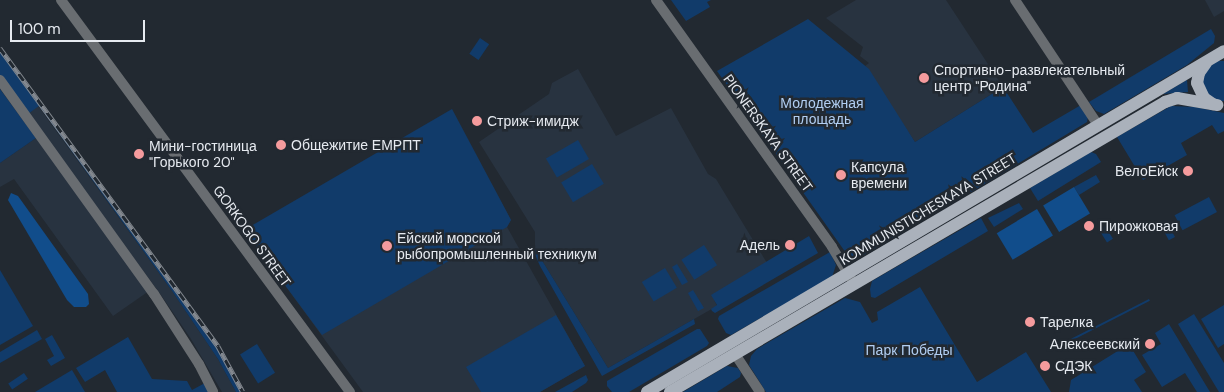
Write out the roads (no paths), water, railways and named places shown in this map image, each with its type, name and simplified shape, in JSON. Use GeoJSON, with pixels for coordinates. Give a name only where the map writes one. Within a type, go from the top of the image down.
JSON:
{"type":"FeatureCollection","features":[{"type":"Feature","properties":{"kind":"main road","name":"KOMMUNISTICHESKAYA STREET"},"geometry":{"type":"LineString","coordinates":[[670,392],[735,354],[851,279],[1098,125],[1224,51]]}},
{"type":"Feature","properties":{"kind":"main road"},"geometry":{"type":"LineString","coordinates":[[1222,105],[1204,98],[1197,83],[1199,73],[1209,61],[1224,57]]}},
{"type":"Feature","properties":{"kind":"main road","name":"KOMMUNISTICHESKAYA STREET"},"geometry":{"type":"LineString","coordinates":[[647,392],[1166,102],[1177,98],[1222,105]]}},
{"type":"Feature","properties":{"kind":"street","name":"GORKOGO STREET"},"geometry":{"type":"LineString","coordinates":[[61,0],[350,392]]}},
{"type":"Feature","properties":{"kind":"street","name":"PIONERSKAYA STREET"},"geometry":{"type":"LineString","coordinates":[[656,0],[832,247],[851,279]]}},
{"type":"Feature","properties":{"kind":"street"},"geometry":{"type":"LineString","coordinates":[[1015,0],[1098,125]]}},
{"type":"Feature","properties":{"kind":"street"},"geometry":{"type":"LineString","coordinates":[[0,80],[154,294],[200,364],[213,392]]}},
{"type":"Feature","properties":{"kind":"street"},"geometry":{"type":"LineString","coordinates":[[735,354],[760,392]]}},
{"type":"Feature","properties":{"kind":"railway"},"geometry":{"type":"LineString","coordinates":[[0,48],[218,346],[243,392]]}},
{"type":"Feature","properties":{"kind":"place","name":"Спортивно-развлекательный центр \"Родина\""},"geometry":{"type":"Point","coordinates":[924,78]}},
{"type":"Feature","properties":{"kind":"place","name":"Стриж-имидж"},"geometry":{"type":"Point","coordinates":[477,121]}},
{"type":"Feature","properties":{"kind":"place","name":"Общежитие ЕМРПТ"},"geometry":{"type":"Point","coordinates":[281,145]}},
{"type":"Feature","properties":{"kind":"place","name":"Мини-гостиница \"Горького 20\""},"geometry":{"type":"Point","coordinates":[139,154]}},
{"type":"Feature","properties":{"kind":"place","name":"ВелоЕйск"},"geometry":{"type":"Point","coordinates":[1188,171]}},
{"type":"Feature","properties":{"kind":"place","name":"Капсула времени"},"geometry":{"type":"Point","coordinates":[841,175]}},
{"type":"Feature","properties":{"kind":"place","name":"Пирожковая"},"geometry":{"type":"Point","coordinates":[1089,226]}},
{"type":"Feature","properties":{"kind":"place","name":"Адель"},"geometry":{"type":"Point","coordinates":[790,245]}},
{"type":"Feature","properties":{"kind":"place","name":"Ейский морской рыбопромышленный техникум"},"geometry":{"type":"Point","coordinates":[387,246]}},
{"type":"Feature","properties":{"kind":"place","name":"Тарелка"},"geometry":{"type":"Point","coordinates":[1030,322]}},
{"type":"Feature","properties":{"kind":"place","name":"Алексеевский"},"geometry":{"type":"Point","coordinates":[1150,344]}},
{"type":"Feature","properties":{"kind":"place","name":"СДЭК"},"geometry":{"type":"Point","coordinates":[1045,366]}},
{"type":"Feature","properties":{"kind":"park label","name":"Молодежная площадь"},"geometry":{"type":"Point","coordinates":[822,112]}},
{"type":"Feature","properties":{"kind":"park label","name":"Парк Победы"},"geometry":{"type":"Point","coordinates":[909,350]}}]}
